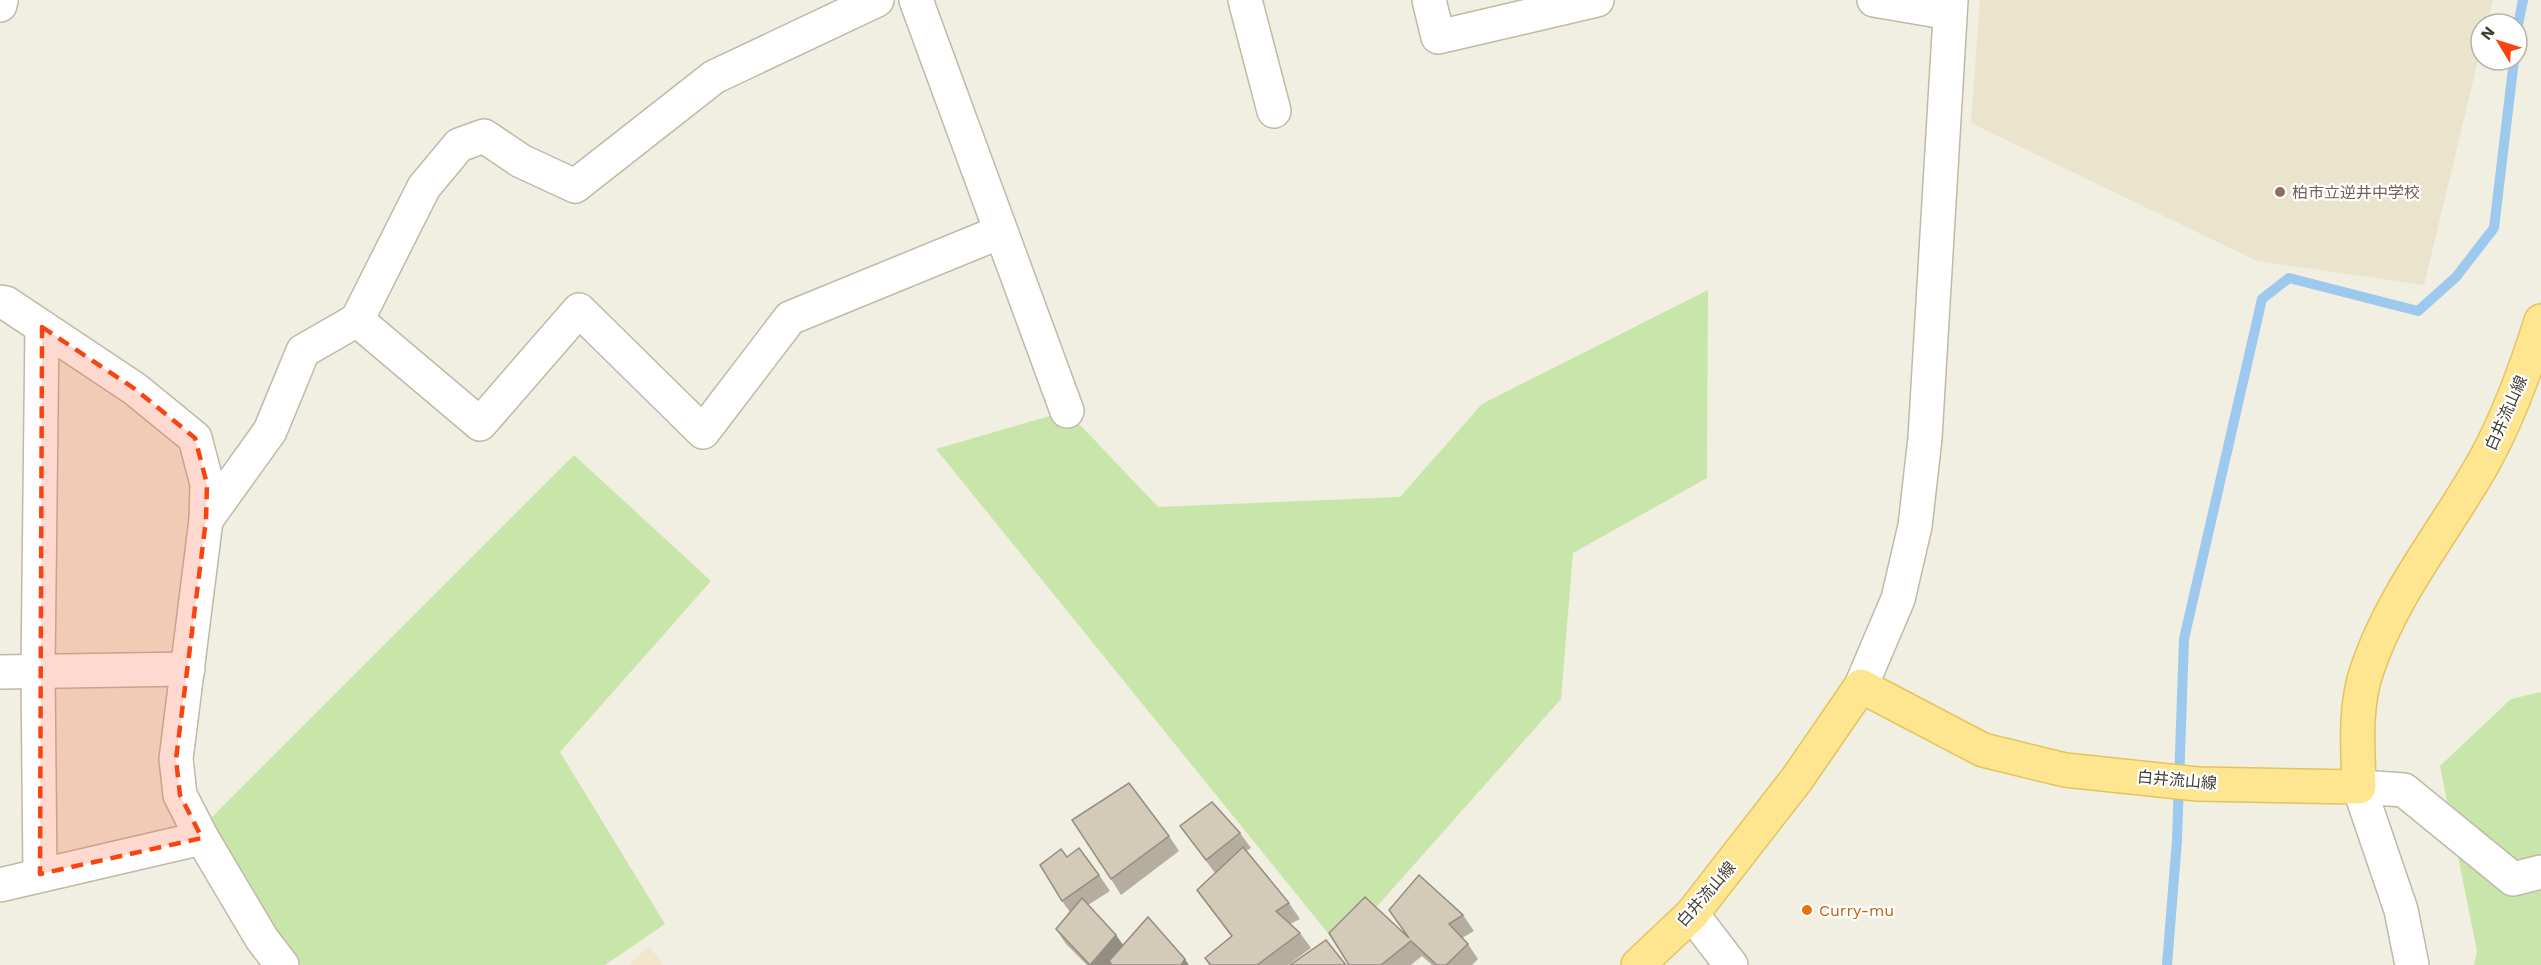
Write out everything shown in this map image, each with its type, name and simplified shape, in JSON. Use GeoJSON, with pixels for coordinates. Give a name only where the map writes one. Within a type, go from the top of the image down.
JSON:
{"type":"FeatureCollection","features":[{"type":"Feature","properties":{"kind":"main road","name":"白井流山線"},"geometry":{"type":"LineString","coordinates":[[1638,965],[1692,914],[1797,779],[1861,686],[1983,750],[2065,770],[2198,784],[2359,788],[2358,706],[2366,671],[2386,622],[2484,461],[2511,408],[2541,321]]}},
{"type":"Feature","properties":{"kind":"street"},"geometry":{"type":"LineString","coordinates":[[0,5],[1,0]]}},
{"type":"Feature","properties":{"kind":"street"},"geometry":{"type":"LineString","coordinates":[[916,0],[1067,411]]}},
{"type":"Feature","properties":{"kind":"street"},"geometry":{"type":"LineString","coordinates":[[1245,0],[1274,111]]}},
{"type":"Feature","properties":{"kind":"street"},"geometry":{"type":"LineString","coordinates":[[1429,0],[1438,37],[1597,0]]}},
{"type":"Feature","properties":{"kind":"street"},"geometry":{"type":"LineString","coordinates":[[1861,686],[1898,599],[1915,526],[1925,438],[1951,6],[1874,0]]}},
{"type":"Feature","properties":{"kind":"street"},"geometry":{"type":"LineString","coordinates":[[207,520],[270,431],[303,351],[357,320],[424,187],[459,145],[484,136],[521,161],[575,186],[714,77],[869,2]]}},
{"type":"Feature","properties":{"kind":"street"},"geometry":{"type":"LineString","coordinates":[[357,320],[480,424],[579,310],[703,432],[790,318],[1000,232]]}},
{"type":"Feature","properties":{"kind":"street"},"geometry":{"type":"LineString","coordinates":[[0,302],[6,303],[135,389],[195,438],[207,484],[207,520],[176,759],[180,795],[202,838],[262,939],[282,965]]}},
{"type":"Feature","properties":{"kind":"street"},"geometry":{"type":"LineString","coordinates":[[40,874],[38,671],[42,327]]}},
{"type":"Feature","properties":{"kind":"street"},"geometry":{"type":"LineString","coordinates":[[0,672],[188,669]]}},
{"type":"Feature","properties":{"kind":"street"},"geometry":{"type":"LineString","coordinates":[[2412,965],[2401,910],[2359,788],[2404,790],[2513,879],[2541,872]]}},
{"type":"Feature","properties":{"kind":"street"},"geometry":{"type":"LineString","coordinates":[[0,885],[202,838]]}},
{"type":"Feature","properties":{"kind":"street"},"geometry":{"type":"LineString","coordinates":[[1692,914],[1731,965]]}},
{"type":"Feature","properties":{"kind":"highlighted area"},"geometry":{"type":"Polygon","coordinates":[[[42,327],[135,389],[195,438],[207,484],[206,520],[176,759],[180,795],[202,838],[40,874],[42,327]]]}},
{"type":"Feature","properties":{"kind":"shaded area","name":"柏市立逆井中学校"},"geometry":{"type":"Polygon","coordinates":[[[1980,0],[2493,0],[2490,12],[2469,12],[2469,72],[2475,72],[2424,285],[2257,261],[1971,123],[1980,0]]]}},
{"type":"Feature","properties":{"kind":"shaded area"},"geometry":{"type":"Polygon","coordinates":[[[649,946],[663,965],[629,965],[649,946]]]}},
{"type":"Feature","properties":{"kind":"green space"},"geometry":{"type":"Polygon","coordinates":[[[1708,290],[1707,478],[1573,553],[1561,699],[1340,948],[936,449],[1067,411],[1158,507],[1400,497],[1482,404],[1708,290]]]}},
{"type":"Feature","properties":{"kind":"green space"},"geometry":{"type":"Polygon","coordinates":[[[574,455],[711,581],[560,752],[665,924],[605,965],[295,965],[205,824],[574,455]]]}},
{"type":"Feature","properties":{"kind":"green space"},"geometry":{"type":"Polygon","coordinates":[[[2541,692],[2541,965],[2474,965],[2477,951],[2440,766],[2511,699],[2541,692]]]}},
{"type":"Feature","properties":{"kind":"building"},"geometry":{"type":"Polygon","coordinates":[[[1129,783],[1169,836],[1111,879],[1072,820],[1129,783]]]}},
{"type":"Feature","properties":{"kind":"building"},"geometry":{"type":"Polygon","coordinates":[[[1212,802],[1240,833],[1206,860],[1180,826],[1212,802]]]}},
{"type":"Feature","properties":{"kind":"building"},"geometry":{"type":"Polygon","coordinates":[[[1243,847],[1289,903],[1276,911],[1300,933],[1257,965],[1211,965],[1205,958],[1232,936],[1197,890],[1243,847]]]}},
{"type":"Feature","properties":{"kind":"building"},"geometry":{"type":"Polygon","coordinates":[[[1079,848],[1099,875],[1062,901],[1040,865],[1061,849],[1067,857],[1079,848]]]}},
{"type":"Feature","properties":{"kind":"building"},"geometry":{"type":"Polygon","coordinates":[[[1419,875],[1463,915],[1449,924],[1468,944],[1446,965],[1437,965],[1411,941],[1381,965],[1349,965],[1329,933],[1365,897],[1409,938],[1389,910],[1419,875]]]}},
{"type":"Feature","properties":{"kind":"building"},"geometry":{"type":"Polygon","coordinates":[[[1082,898],[1116,935],[1090,965],[1056,929],[1082,898]]]}},
{"type":"Feature","properties":{"kind":"building"},"geometry":{"type":"Polygon","coordinates":[[[1148,917],[1185,959],[1181,965],[1112,965],[1109,961],[1148,917]]]}},
{"type":"Feature","properties":{"kind":"building"},"geometry":{"type":"Polygon","coordinates":[[[1326,940],[1346,965],[1290,965],[1326,940]]]}},
{"type":"Feature","properties":{"kind":"waterway"},"geometry":{"type":"LineString","coordinates":[[2521,12],[2523,0]]}},
{"type":"Feature","properties":{"kind":"waterway"},"geometry":{"type":"LineString","coordinates":[[2167,965],[2177,840],[2184,639],[2262,299],[2289,278],[2418,311],[2456,277],[2494,228],[2513,72]]}},
{"type":"Feature","properties":{"kind":"place","name":"柏市立逆井中学校"},"geometry":{"type":"Point","coordinates":[2280,192]}},
{"type":"Feature","properties":{"kind":"place","name":"Curry-mu"},"geometry":{"type":"Point","coordinates":[1807,910]}}]}
